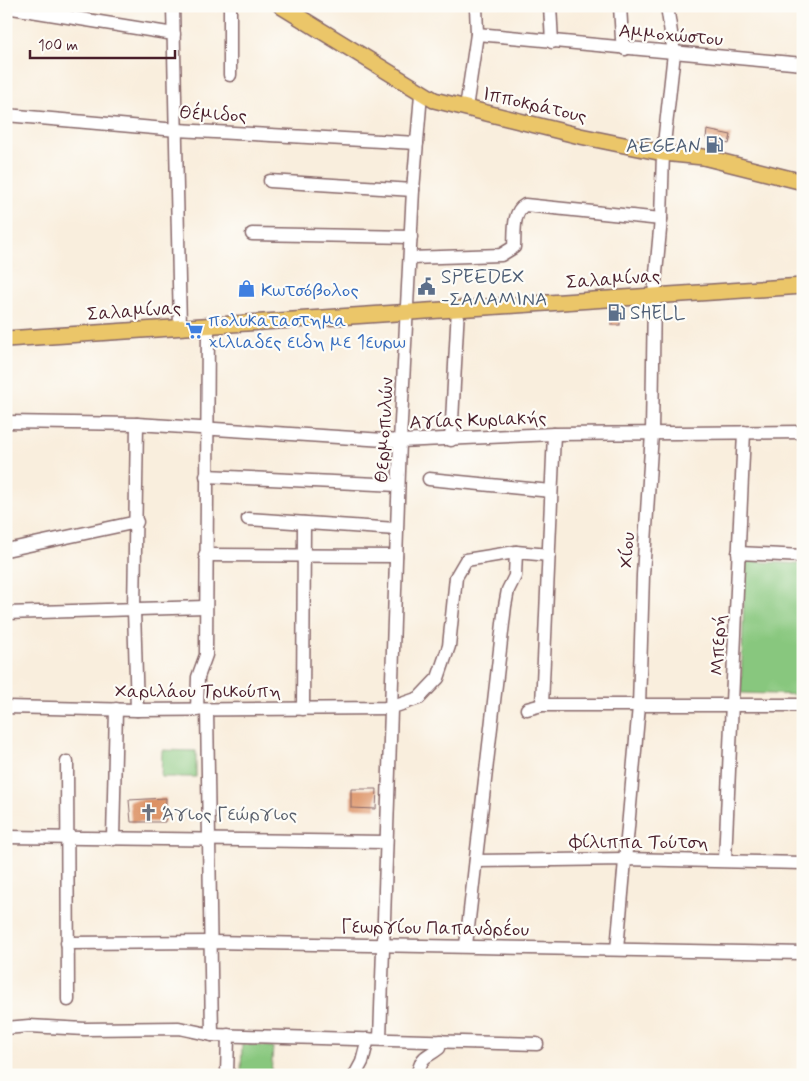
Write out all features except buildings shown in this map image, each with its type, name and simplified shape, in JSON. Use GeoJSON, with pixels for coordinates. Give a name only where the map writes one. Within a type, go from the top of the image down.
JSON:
{"type":"FeatureCollection","features":[{"type":"Feature","properties":{"kind":"main road","name":"Ιπποκράτους"},"geometry":{"type":"LineString","coordinates":[[281,6],[434,100],[664,153],[703,157],[803,182]]}},
{"type":"Feature","properties":{"kind":"main road","name":"Σαλαμίνας"},"geometry":{"type":"LineString","coordinates":[[6,339],[803,286]]}},
{"type":"Feature","properties":{"kind":"street"},"geometry":{"type":"LineString","coordinates":[[174,6],[180,327]]}},
{"type":"Feature","properties":{"kind":"street"},"geometry":{"type":"LineString","coordinates":[[230,6],[230,75]]}},
{"type":"Feature","properties":{"kind":"street"},"geometry":{"type":"LineString","coordinates":[[466,108],[477,34],[476,6]]}},
{"type":"Feature","properties":{"kind":"street"},"geometry":{"type":"LineString","coordinates":[[550,6],[552,42]]}},
{"type":"Feature","properties":{"kind":"street"},"geometry":{"type":"LineString","coordinates":[[620,6],[622,40],[625,49]]}},
{"type":"Feature","properties":{"kind":"street","name":"Χίου"},"geometry":{"type":"LineString","coordinates":[[617,949],[638,706],[643,575],[652,433],[654,295],[661,219],[664,153],[674,53],[667,6]]}},
{"type":"Feature","properties":{"kind":"street"},"geometry":{"type":"LineString","coordinates":[[6,8],[174,34]]}},
{"type":"Feature","properties":{"kind":"street","name":"Αμμοχώστου"},"geometry":{"type":"LineString","coordinates":[[477,34],[803,64]]}},
{"type":"Feature","properties":{"kind":"street","name":"Θερμοπυλών"},"geometry":{"type":"LineString","coordinates":[[355,1075],[374,1039],[383,944],[398,484],[413,190],[422,94]]}},
{"type":"Feature","properties":{"kind":"street","name":"Θέμιδος"},"geometry":{"type":"LineString","coordinates":[[6,115],[177,130],[417,143]]}},
{"type":"Feature","properties":{"kind":"street"},"geometry":{"type":"LineString","coordinates":[[270,181],[413,190]]}},
{"type":"Feature","properties":{"kind":"street"},"geometry":{"type":"LineString","coordinates":[[410,258],[501,255],[509,252],[514,247],[516,214],[519,208],[526,205],[661,219]]}},
{"type":"Feature","properties":{"kind":"street"},"geometry":{"type":"LineString","coordinates":[[252,234],[411,237]]}},
{"type":"Feature","properties":{"kind":"street"},"geometry":{"type":"LineString","coordinates":[[451,440],[458,308]]}},
{"type":"Feature","properties":{"kind":"street"},"geometry":{"type":"LineString","coordinates":[[208,325],[206,655],[200,666],[198,677],[202,710],[209,840],[212,1035]]}},
{"type":"Feature","properties":{"kind":"street","name":"Αγίας Κυριακής"},"geometry":{"type":"LineString","coordinates":[[6,422],[208,427],[400,441],[554,434],[803,432]]}},
{"type":"Feature","properties":{"kind":"street"},"geometry":{"type":"LineString","coordinates":[[137,424],[137,522],[134,610],[138,710]]}},
{"type":"Feature","properties":{"kind":"street","name":"Μπερή"},"geometry":{"type":"LineString","coordinates":[[726,860],[744,432]]}},
{"type":"Feature","properties":{"kind":"street"},"geometry":{"type":"LineString","coordinates":[[542,705],[554,434]]}},
{"type":"Feature","properties":{"kind":"street"},"geometry":{"type":"LineString","coordinates":[[206,476],[398,484]]}},
{"type":"Feature","properties":{"kind":"street"},"geometry":{"type":"LineString","coordinates":[[429,479],[551,490]]}},
{"type":"Feature","properties":{"kind":"street"},"geometry":{"type":"LineString","coordinates":[[248,519],[396,529]]}},
{"type":"Feature","properties":{"kind":"street"},"geometry":{"type":"LineString","coordinates":[[6,550],[137,522]]}},
{"type":"Feature","properties":{"kind":"street"},"geometry":{"type":"LineString","coordinates":[[303,709],[304,523]]}},
{"type":"Feature","properties":{"kind":"street"},"geometry":{"type":"LineString","coordinates":[[466,945],[505,606],[508,590],[515,576],[516,552]]}},
{"type":"Feature","properties":{"kind":"street","name":"Χαριλάου Τρικούπη"},"geometry":{"type":"LineString","coordinates":[[6,707],[138,710],[390,708],[420,698],[438,678],[449,646],[456,576],[466,560],[516,552],[549,555]]}},
{"type":"Feature","properties":{"kind":"street"},"geometry":{"type":"LineString","coordinates":[[738,553],[803,556]]}},
{"type":"Feature","properties":{"kind":"street"},"geometry":{"type":"LineString","coordinates":[[206,555],[396,556]]}},
{"type":"Feature","properties":{"kind":"street"},"geometry":{"type":"LineString","coordinates":[[6,613],[205,607]]}},
{"type":"Feature","properties":{"kind":"street"},"geometry":{"type":"LineString","coordinates":[[527,709],[542,705],[803,705]]}},
{"type":"Feature","properties":{"kind":"street"},"geometry":{"type":"LineString","coordinates":[[114,839],[116,709]]}},
{"type":"Feature","properties":{"kind":"street"},"geometry":{"type":"LineString","coordinates":[[67,762],[68,1000]]}},
{"type":"Feature","properties":{"kind":"street"},"geometry":{"type":"LineString","coordinates":[[6,837],[386,842]]}},
{"type":"Feature","properties":{"kind":"street","name":"Φίλιππα Τούτση"},"geometry":{"type":"LineString","coordinates":[[476,861],[625,859],[803,863]]}},
{"type":"Feature","properties":{"kind":"street","name":"Γεωργίου Παπανδρέου"},"geometry":{"type":"LineString","coordinates":[[67,942],[466,945],[803,953]]}},
{"type":"Feature","properties":{"kind":"street"},"geometry":{"type":"LineString","coordinates":[[6,1028],[29,1026],[85,1029],[179,1028],[212,1035],[537,1044]]}},
{"type":"Feature","properties":{"kind":"street"},"geometry":{"type":"LineString","coordinates":[[227,1075],[228,1035]]}},
{"type":"Feature","properties":{"kind":"street"},"geometry":{"type":"LineString","coordinates":[[417,1075],[421,1060],[439,1048],[441,1041]]}},
{"type":"Feature","properties":{"kind":"green space"},"geometry":{"type":"Polygon","coordinates":[[[745,561],[803,564],[803,695],[741,693],[745,561]]]}},
{"type":"Feature","properties":{"kind":"green space"},"geometry":{"type":"Polygon","coordinates":[[[162,750],[196,751],[196,777],[161,777],[162,750]]]}},
{"type":"Feature","properties":{"kind":"green space"},"geometry":{"type":"Polygon","coordinates":[[[242,1044],[273,1047],[271,1075],[241,1075],[242,1044]]]}},
{"type":"Feature","properties":{"kind":"place","name":"AEGEAN"},"geometry":{"type":"Point","coordinates":[715,145]}},
{"type":"Feature","properties":{"kind":"place","name":"SPEEDEX -ΣΑΛΑΜΙΝΑ"},"geometry":{"type":"Point","coordinates":[427,287]}},
{"type":"Feature","properties":{"kind":"place","name":"Κωτσόβολος"},"geometry":{"type":"Point","coordinates":[247,289]}},
{"type":"Feature","properties":{"kind":"place","name":"SHELL"},"geometry":{"type":"Point","coordinates":[616,312]}},
{"type":"Feature","properties":{"kind":"place","name":"πολυκαταστημα χιλιαδες ειδη με 1ευρω"},"geometry":{"type":"Point","coordinates":[194,330]}},
{"type":"Feature","properties":{"kind":"place","name":"Άγιος Γεώργιος"},"geometry":{"type":"Point","coordinates":[148,813]}}]}
